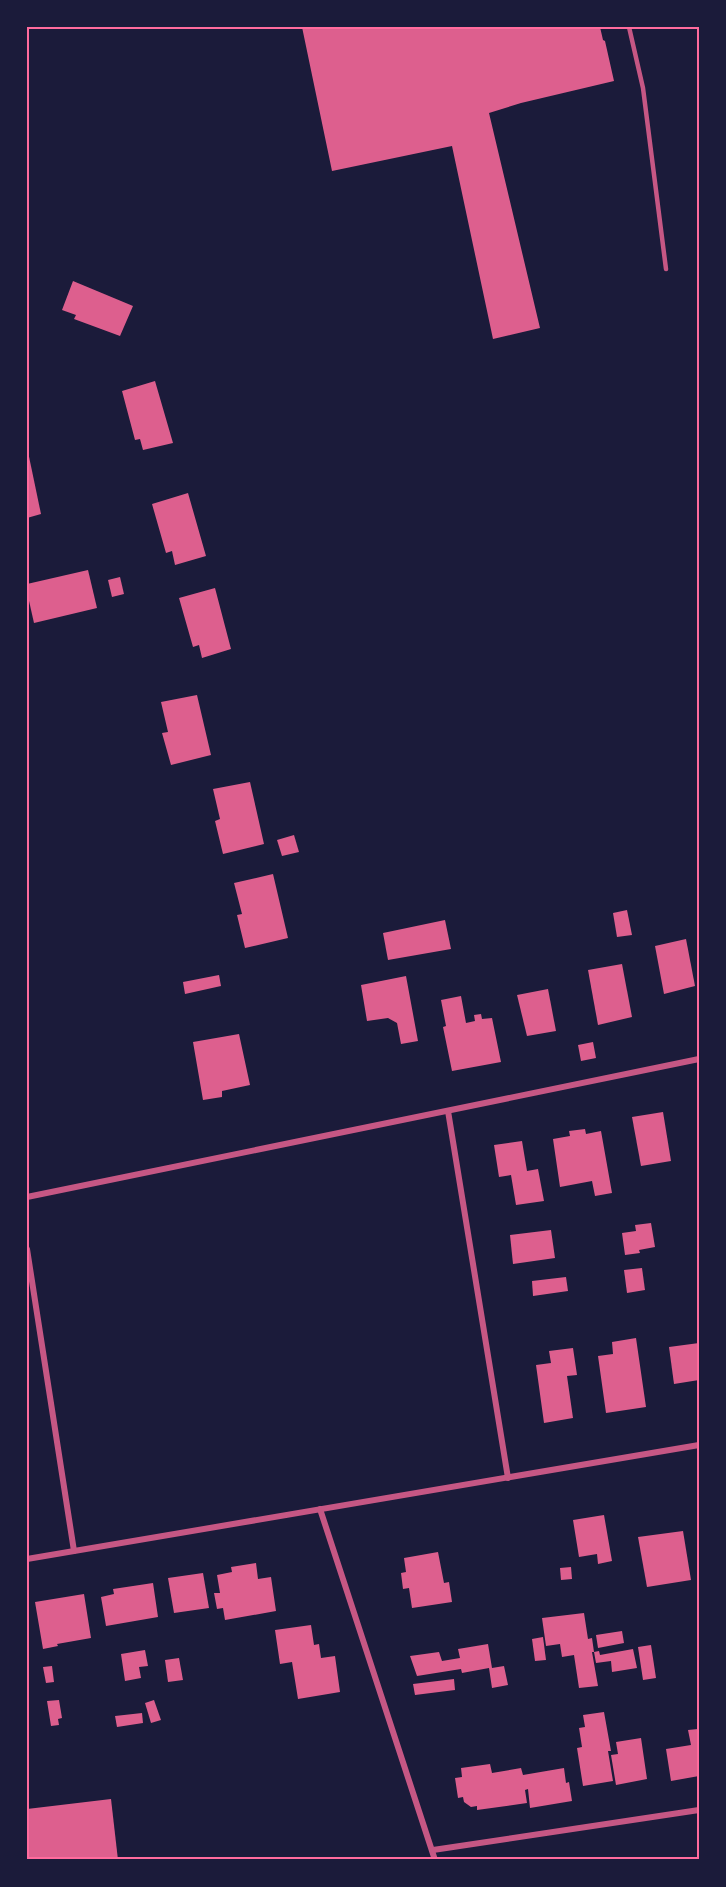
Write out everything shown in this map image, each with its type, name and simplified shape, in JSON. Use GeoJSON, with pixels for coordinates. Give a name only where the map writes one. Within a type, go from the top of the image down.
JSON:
{"type":"FeatureCollection","features":[{"type":"Feature","properties":{"kind":"street"},"geometry":{"type":"LineString","coordinates":[[27,1197],[699,1059]]}},
{"type":"Feature","properties":{"kind":"street"},"geometry":{"type":"LineString","coordinates":[[448,1111],[508,1478]]}},
{"type":"Feature","properties":{"kind":"street"},"geometry":{"type":"LineString","coordinates":[[27,1249],[74,1551]]}},
{"type":"Feature","properties":{"kind":"street"},"geometry":{"type":"LineString","coordinates":[[27,1559],[699,1445]]}},
{"type":"Feature","properties":{"kind":"street"},"geometry":{"type":"LineString","coordinates":[[320,1509],[435,1860]]}},
{"type":"Feature","properties":{"kind":"street"},"geometry":{"type":"LineString","coordinates":[[433,1850],[699,1810]]}},
{"type":"Feature","properties":{"kind":"lane"},"geometry":{"type":"LineString","coordinates":[[629,27],[643,88],[666,269]]}},
{"type":"Feature","properties":{"kind":"building"},"geometry":{"type":"Polygon","coordinates":[[[302,27],[600,27],[614,81],[489,113],[540,328],[493,339],[452,146],[332,171],[302,27]]]}},
{"type":"Feature","properties":{"kind":"building"},"geometry":{"type":"Polygon","coordinates":[[[73,281],[133,306],[120,336],[74,319],[76,315],[62,310],[73,281]]]}},
{"type":"Feature","properties":{"kind":"building"},"geometry":{"type":"Polygon","coordinates":[[[155,381],[173,443],[143,450],[140,439],[135,440],[122,391],[155,381]]]}},
{"type":"Feature","properties":{"kind":"building"},"geometry":{"type":"Polygon","coordinates":[[[27,447],[41,514],[27,518],[27,447]]]}},
{"type":"Feature","properties":{"kind":"building"},"geometry":{"type":"Polygon","coordinates":[[[188,493],[206,556],[175,565],[172,551],[166,553],[152,504],[188,493]]]}},
{"type":"Feature","properties":{"kind":"building"},"geometry":{"type":"Polygon","coordinates":[[[88,570],[97,608],[34,623],[27,584],[88,570]]]}},
{"type":"Feature","properties":{"kind":"building"},"geometry":{"type":"Polygon","coordinates":[[[120,577],[124,594],[112,597],[108,580],[120,577]]]}},
{"type":"Feature","properties":{"kind":"building"},"geometry":{"type":"Polygon","coordinates":[[[215,588],[231,649],[202,658],[199,645],[193,647],[179,598],[215,588]]]}},
{"type":"Feature","properties":{"kind":"building"},"geometry":{"type":"Polygon","coordinates":[[[197,695],[211,755],[171,765],[162,733],[168,732],[161,702],[197,695]]]}},
{"type":"Feature","properties":{"kind":"building"},"geometry":{"type":"Polygon","coordinates":[[[250,782],[264,844],[223,854],[215,821],[220,819],[213,789],[250,782]]]}},
{"type":"Feature","properties":{"kind":"building"},"geometry":{"type":"Polygon","coordinates":[[[294,835],[299,852],[282,856],[277,840],[294,835]]]}},
{"type":"Feature","properties":{"kind":"building"},"geometry":{"type":"Polygon","coordinates":[[[273,874],[288,938],[245,948],[237,915],[242,914],[234,883],[273,874]]]}},
{"type":"Feature","properties":{"kind":"building"},"geometry":{"type":"Polygon","coordinates":[[[627,910],[632,935],[617,937],[613,913],[627,910]]]}},
{"type":"Feature","properties":{"kind":"building"},"geometry":{"type":"Polygon","coordinates":[[[445,920],[451,949],[388,960],[383,933],[445,920]]]}},
{"type":"Feature","properties":{"kind":"building"},"geometry":{"type":"Polygon","coordinates":[[[686,939],[695,986],[664,994],[655,946],[686,939]]]}},
{"type":"Feature","properties":{"kind":"building"},"geometry":{"type":"Polygon","coordinates":[[[622,964],[632,1017],[598,1025],[588,970],[622,964]]]}},
{"type":"Feature","properties":{"kind":"building"},"geometry":{"type":"Polygon","coordinates":[[[219,975],[221,986],[185,994],[183,982],[219,975]]]}},
{"type":"Feature","properties":{"kind":"building"},"geometry":{"type":"Polygon","coordinates":[[[406,976],[418,1041],[401,1044],[397,1023],[388,1018],[367,1021],[361,985],[406,976]]]}},
{"type":"Feature","properties":{"kind":"building"},"geometry":{"type":"Polygon","coordinates":[[[548,989],[556,1031],[527,1036],[517,995],[548,989]]]}},
{"type":"Feature","properties":{"kind":"building"},"geometry":{"type":"Polygon","coordinates":[[[461,996],[466,1023],[475,1021],[474,1015],[481,1014],[482,1019],[492,1018],[501,1062],[452,1071],[443,1027],[446,1026],[441,1000],[461,996]]]}},
{"type":"Feature","properties":{"kind":"building"},"geometry":{"type":"Polygon","coordinates":[[[239,1034],[250,1085],[222,1091],[222,1097],[203,1100],[193,1042],[239,1034]]]}},
{"type":"Feature","properties":{"kind":"building"},"geometry":{"type":"Polygon","coordinates":[[[593,1042],[596,1058],[581,1061],[578,1045],[593,1042]]]}},
{"type":"Feature","properties":{"kind":"building"},"geometry":{"type":"Polygon","coordinates":[[[663,1112],[671,1161],[641,1166],[632,1117],[663,1112]]]}},
{"type":"Feature","properties":{"kind":"building"},"geometry":{"type":"Polygon","coordinates":[[[585,1129],[586,1134],[601,1131],[612,1193],[595,1196],[592,1181],[560,1187],[553,1139],[570,1136],[569,1131],[585,1129]]]}},
{"type":"Feature","properties":{"kind":"building"},"geometry":{"type":"Polygon","coordinates":[[[522,1141],[527,1171],[538,1169],[544,1201],[516,1205],[511,1175],[499,1177],[494,1145],[522,1141]]]}},
{"type":"Feature","properties":{"kind":"building"},"geometry":{"type":"Polygon","coordinates":[[[651,1223],[655,1247],[639,1250],[640,1253],[625,1255],[622,1233],[636,1231],[635,1225],[651,1223]]]}},
{"type":"Feature","properties":{"kind":"building"},"geometry":{"type":"Polygon","coordinates":[[[551,1230],[555,1258],[513,1264],[510,1235],[551,1230]]]}},
{"type":"Feature","properties":{"kind":"building"},"geometry":{"type":"Polygon","coordinates":[[[642,1268],[645,1290],[627,1293],[624,1270],[642,1268]]]}},
{"type":"Feature","properties":{"kind":"building"},"geometry":{"type":"Polygon","coordinates":[[[566,1277],[568,1291],[533,1296],[532,1281],[566,1277]]]}},
{"type":"Feature","properties":{"kind":"building"},"geometry":{"type":"Polygon","coordinates":[[[636,1338],[646,1407],[606,1413],[598,1356],[613,1354],[612,1342],[636,1338]]]}},
{"type":"Feature","properties":{"kind":"building"},"geometry":{"type":"Polygon","coordinates":[[[699,1343],[699,1380],[674,1384],[669,1347],[699,1343]]]}},
{"type":"Feature","properties":{"kind":"building"},"geometry":{"type":"Polygon","coordinates":[[[573,1348],[577,1375],[567,1376],[573,1418],[544,1423],[536,1365],[551,1363],[549,1351],[573,1348]]]}},
{"type":"Feature","properties":{"kind":"building"},"geometry":{"type":"Polygon","coordinates":[[[604,1515],[612,1561],[598,1564],[597,1554],[579,1557],[573,1520],[604,1515]]]}},
{"type":"Feature","properties":{"kind":"building"},"geometry":{"type":"Polygon","coordinates":[[[683,1531],[691,1580],[647,1587],[638,1537],[683,1531]]]}},
{"type":"Feature","properties":{"kind":"building"},"geometry":{"type":"Polygon","coordinates":[[[438,1552],[444,1583],[449,1582],[452,1602],[412,1608],[409,1588],[403,1589],[401,1573],[406,1572],[404,1558],[438,1552]]]}},
{"type":"Feature","properties":{"kind":"building"},"geometry":{"type":"Polygon","coordinates":[[[256,1563],[258,1579],[271,1577],[276,1611],[225,1620],[223,1608],[217,1609],[214,1593],[220,1593],[217,1575],[232,1572],[231,1567],[256,1563]]]}},
{"type":"Feature","properties":{"kind":"building"},"geometry":{"type":"Polygon","coordinates":[[[571,1567],[572,1579],[561,1580],[560,1568],[571,1567]]]}},
{"type":"Feature","properties":{"kind":"building"},"geometry":{"type":"Polygon","coordinates":[[[203,1573],[209,1608],[174,1613],[168,1578],[203,1573]]]}},
{"type":"Feature","properties":{"kind":"building"},"geometry":{"type":"Polygon","coordinates":[[[153,1583],[158,1617],[106,1626],[101,1597],[114,1594],[113,1589],[153,1583]]]}},
{"type":"Feature","properties":{"kind":"building"},"geometry":{"type":"Polygon","coordinates":[[[84,1594],[91,1638],[43,1649],[35,1602],[84,1594]]]}},
{"type":"Feature","properties":{"kind":"building"},"geometry":{"type":"Polygon","coordinates":[[[584,1613],[588,1639],[592,1638],[598,1686],[579,1688],[574,1655],[562,1657],[560,1644],[546,1646],[542,1618],[584,1613]]]}},
{"type":"Feature","properties":{"kind":"building"},"geometry":{"type":"Polygon","coordinates":[[[311,1625],[314,1645],[319,1644],[321,1658],[335,1656],[340,1692],[298,1699],[292,1662],[280,1664],[275,1630],[311,1625]]]}},
{"type":"Feature","properties":{"kind":"building"},"geometry":{"type":"Polygon","coordinates":[[[622,1631],[624,1643],[598,1648],[596,1635],[622,1631]]]}},
{"type":"Feature","properties":{"kind":"building"},"geometry":{"type":"Polygon","coordinates":[[[543,1637],[546,1660],[535,1661],[532,1639],[543,1637]]]}},
{"type":"Feature","properties":{"kind":"building"},"geometry":{"type":"Polygon","coordinates":[[[488,1644],[492,1668],[504,1666],[508,1685],[492,1688],[489,1668],[462,1673],[461,1669],[417,1676],[410,1656],[439,1652],[442,1661],[460,1658],[458,1649],[488,1644]]]}},
{"type":"Feature","properties":{"kind":"building"},"geometry":{"type":"Polygon","coordinates":[[[651,1645],[656,1678],[643,1680],[638,1647],[651,1645]]]}},
{"type":"Feature","properties":{"kind":"building"},"geometry":{"type":"Polygon","coordinates":[[[633,1649],[637,1668],[612,1672],[611,1661],[596,1663],[594,1652],[599,1651],[600,1655],[633,1649]]]}},
{"type":"Feature","properties":{"kind":"building"},"geometry":{"type":"Polygon","coordinates":[[[145,1650],[148,1666],[139,1667],[141,1678],[125,1681],[121,1654],[145,1650]]]}},
{"type":"Feature","properties":{"kind":"building"},"geometry":{"type":"Polygon","coordinates":[[[179,1658],[183,1680],[168,1682],[165,1660],[179,1658]]]}},
{"type":"Feature","properties":{"kind":"building"},"geometry":{"type":"Polygon","coordinates":[[[52,1666],[54,1682],[46,1683],[43,1667],[52,1666]]]}},
{"type":"Feature","properties":{"kind":"building"},"geometry":{"type":"Polygon","coordinates":[[[454,1679],[455,1690],[415,1695],[413,1684],[454,1679]]]}},
{"type":"Feature","properties":{"kind":"building"},"geometry":{"type":"Polygon","coordinates":[[[59,1700],[62,1718],[58,1719],[59,1725],[51,1726],[47,1701],[59,1700]]]}},
{"type":"Feature","properties":{"kind":"building"},"geometry":{"type":"Polygon","coordinates":[[[154,1700],[161,1720],[151,1723],[145,1703],[154,1700]]]}},
{"type":"Feature","properties":{"kind":"building"},"geometry":{"type":"Polygon","coordinates":[[[604,1712],[611,1751],[608,1751],[613,1781],[583,1786],[577,1748],[582,1747],[579,1728],[585,1727],[583,1715],[604,1712]]]}},
{"type":"Feature","properties":{"kind":"building"},"geometry":{"type":"Polygon","coordinates":[[[142,1713],[143,1723],[117,1727],[115,1716],[142,1713]]]}},
{"type":"Feature","properties":{"kind":"building"},"geometry":{"type":"Polygon","coordinates":[[[698,1729],[699,1776],[671,1781],[666,1749],[691,1745],[688,1730],[698,1729]]]}},
{"type":"Feature","properties":{"kind":"building"},"geometry":{"type":"Polygon","coordinates":[[[641,1738],[647,1779],[616,1785],[611,1755],[618,1754],[616,1742],[641,1738]]]}},
{"type":"Feature","properties":{"kind":"building"},"geometry":{"type":"Polygon","coordinates":[[[490,1764],[492,1773],[521,1768],[523,1775],[564,1768],[572,1801],[530,1808],[528,1789],[525,1790],[527,1803],[477,1810],[477,1806],[471,1807],[464,1802],[463,1797],[458,1798],[455,1778],[462,1777],[461,1768],[490,1764]]]}},
{"type":"Feature","properties":{"kind":"building"},"geometry":{"type":"Polygon","coordinates":[[[111,1799],[118,1860],[27,1860],[27,1809],[111,1799]]]}}]}
